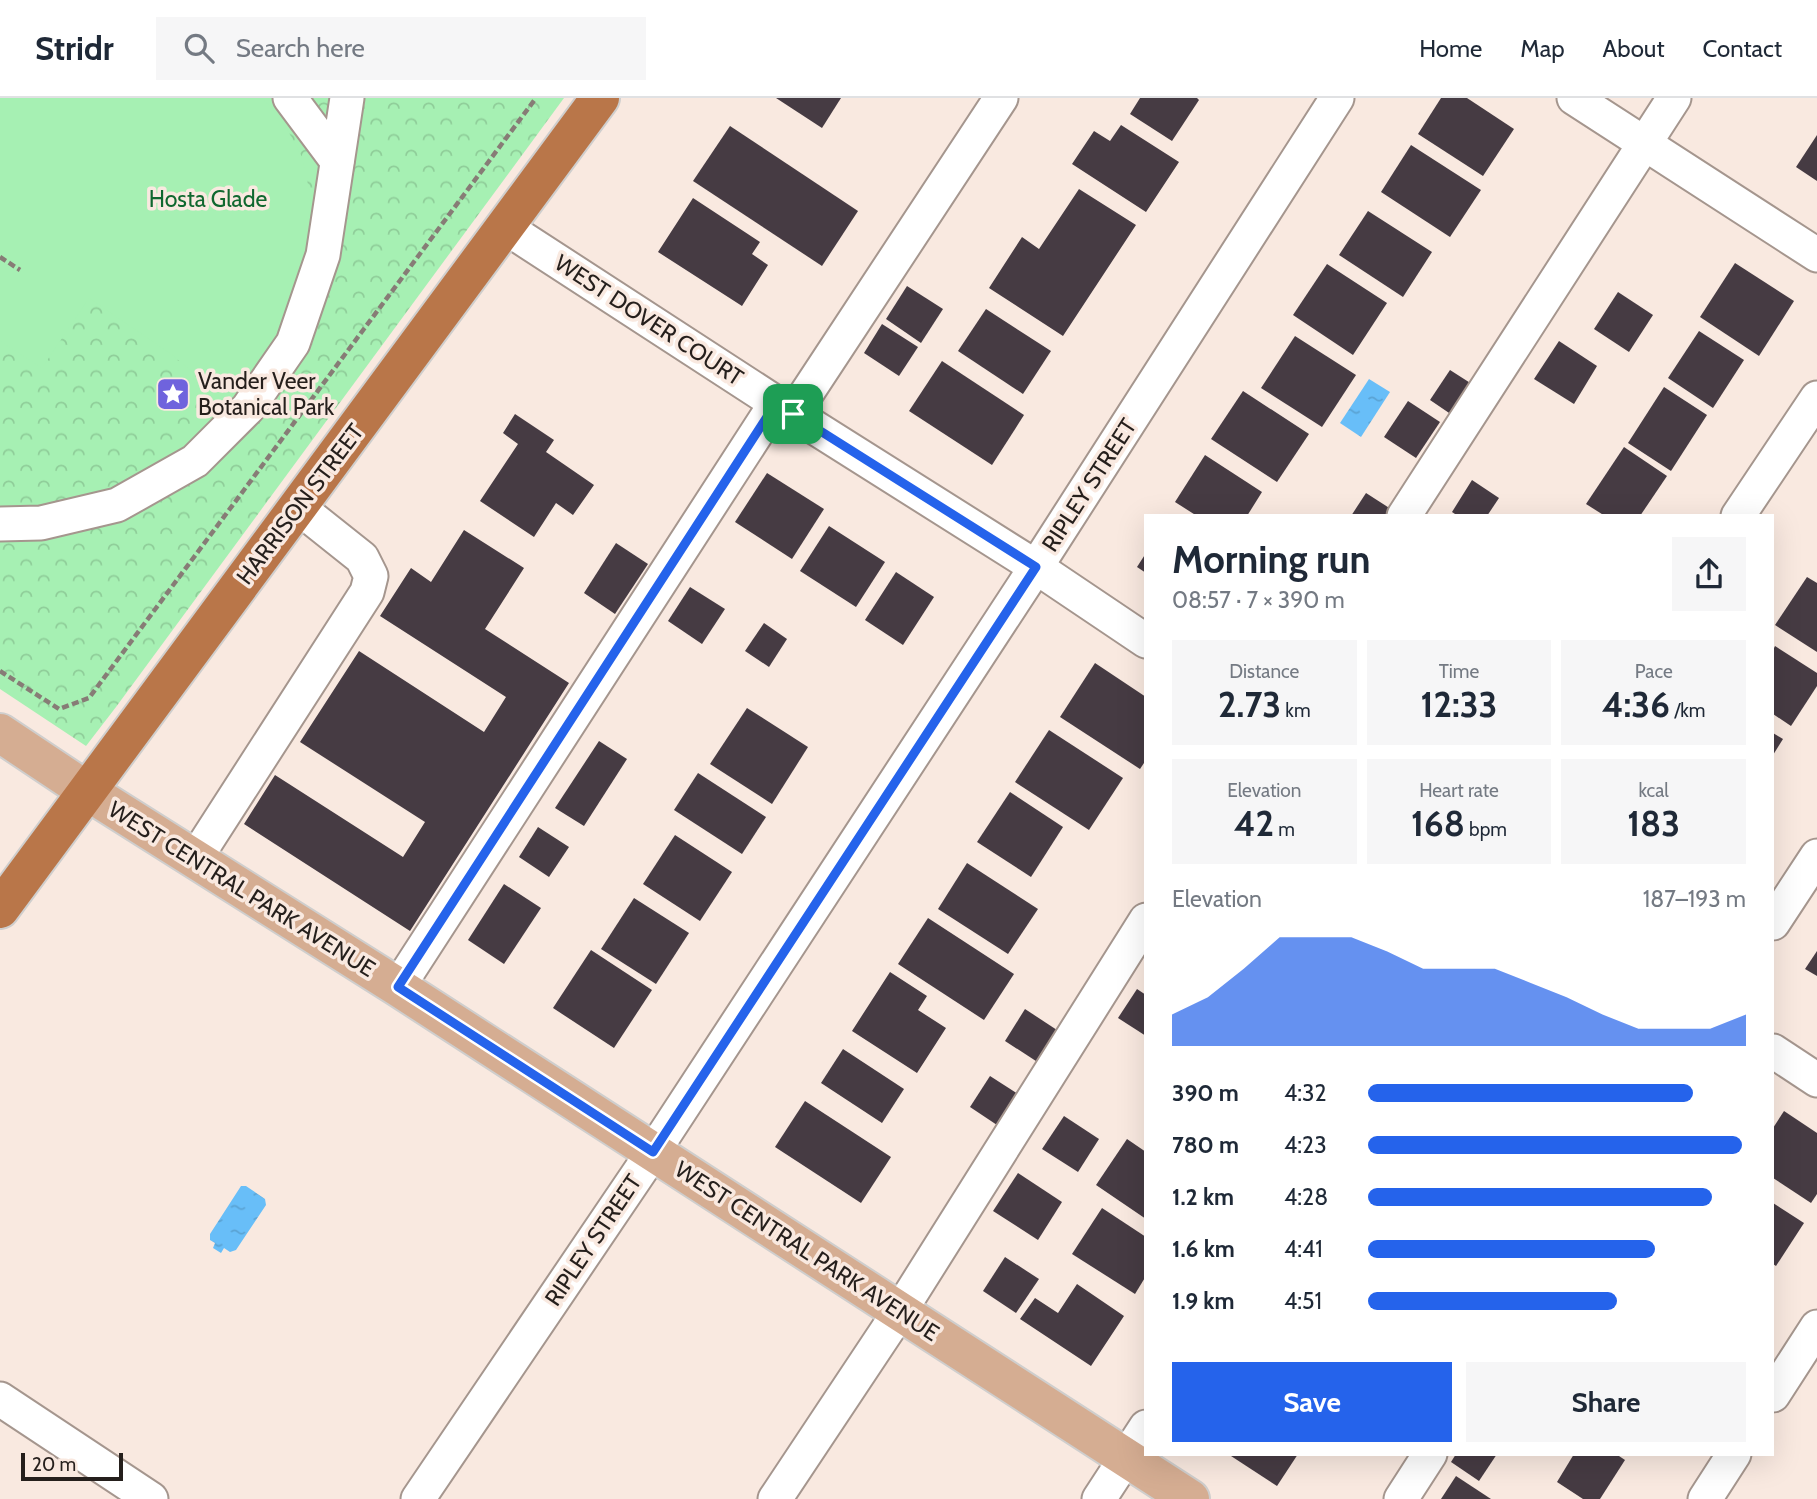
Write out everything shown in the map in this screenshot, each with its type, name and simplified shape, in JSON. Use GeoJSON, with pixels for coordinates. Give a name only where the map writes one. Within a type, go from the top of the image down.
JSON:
{"type":"FeatureCollection","features":[{"type":"Feature","properties":{"kind":"highway","name":"HARRISON STREET"},"geometry":{"type":"LineString","coordinates":[[0,909],[600,98]]}},
{"type":"Feature","properties":{"kind":"main road","name":"WEST CENTRAL PARK AVENUE"},"geometry":{"type":"LineString","coordinates":[[0,733],[900,1311],[1136,1442]]}},
{"type":"Feature","properties":{"kind":"main road","name":"WEST CENTRAL PARK AVENUE"},"geometry":{"type":"LineString","coordinates":[[1149,1456],[1190,1499]]}},
{"type":"Feature","properties":{"kind":"street"},"geometry":{"type":"LineString","coordinates":[[290,98],[337,161]]}},
{"type":"Feature","properties":{"kind":"street"},"geometry":{"type":"LineString","coordinates":[[0,524],[41,523],[117,505],[195,461],[248,408],[293,342],[323,255],[347,98]]}},
{"type":"Feature","properties":{"kind":"street"},"geometry":{"type":"LineString","coordinates":[[398,987],[785,408],[1001,98]]}},
{"type":"Feature","properties":{"kind":"street","name":"RIPLEY STREET"},"geometry":{"type":"LineString","coordinates":[[418,1499],[653,1152],[1036,567],[1338,98]]}},
{"type":"Feature","properties":{"kind":"street"},"geometry":{"type":"LineString","coordinates":[[1574,98],[1817,255]]}},
{"type":"Feature","properties":{"kind":"street"},"geometry":{"type":"LineString","coordinates":[[1405,514],[1674,98]]}},
{"type":"Feature","properties":{"kind":"street","name":"WEST DOVER COURT"},"geometry":{"type":"LineString","coordinates":[[505,227],[1036,567],[1144,640]]}},
{"type":"Feature","properties":{"kind":"street"},"geometry":{"type":"LineString","coordinates":[[1739,514],[1817,398]]}},
{"type":"Feature","properties":{"kind":"street"},"geometry":{"type":"LineString","coordinates":[[195,859],[367,592],[371,576],[362,558],[298,507]]}},
{"type":"Feature","properties":{"kind":"street"},"geometry":{"type":"LineString","coordinates":[[1774,921],[1817,856]]}},
{"type":"Feature","properties":{"kind":"street"},"geometry":{"type":"LineString","coordinates":[[775,1499],[900,1311],[1144,923]]}},
{"type":"Feature","properties":{"kind":"street"},"geometry":{"type":"LineString","coordinates":[[1774,1052],[1817,1080]]}},
{"type":"Feature","properties":{"kind":"street"},"geometry":{"type":"LineString","coordinates":[[1774,1393],[1817,1327]]}},
{"type":"Feature","properties":{"kind":"street"},"geometry":{"type":"LineString","coordinates":[[0,1399],[151,1499]]}},
{"type":"Feature","properties":{"kind":"street"},"geometry":{"type":"LineString","coordinates":[[1099,1499],[1136,1442]]}},
{"type":"Feature","properties":{"kind":"street"},"geometry":{"type":"LineString","coordinates":[[1401,1499],[1429,1456]]}},
{"type":"Feature","properties":{"kind":"street"},"geometry":{"type":"LineString","coordinates":[[1705,1499],[1733,1456]]}},
{"type":"Feature","properties":{"kind":"path"},"geometry":{"type":"LineString","coordinates":[[0,671],[59,709],[89,698],[536,98]]}},
{"type":"Feature","properties":{"kind":"path"},"geometry":{"type":"LineString","coordinates":[[0,257],[20,270]]}},
{"type":"Feature","properties":{"kind":"green space","name":"Vander Veer Botanical Park"},"geometry":{"type":"Polygon","coordinates":[[[0,98],[564,98],[86,746],[0,689],[0,98]]]}},
{"type":"Feature","properties":{"kind":"green space","name":"Hosta Glade"},"geometry":{"type":"Polygon","coordinates":[[[0,98],[262,98],[281,118],[301,155],[310,193],[311,227],[304,266],[278,339],[257,371],[236,391],[212,388],[171,354],[89,298],[42,368],[0,341],[0,98]]]}},
{"type":"Feature","properties":{"kind":"water"},"geometry":{"type":"Polygon","coordinates":[[[1369,379],[1390,392],[1361,437],[1340,423],[1369,379]]]}},
{"type":"Feature","properties":{"kind":"water"},"geometry":{"type":"Polygon","coordinates":[[[241,1186],[246,1186],[265,1199],[266,1205],[236,1250],[230,1252],[224,1248],[221,1253],[213,1248],[215,1243],[210,1240],[210,1234],[241,1186]]]}},
{"type":"Feature","properties":{"kind":"building"},"geometry":{"type":"Polygon","coordinates":[[[776,98],[841,98],[822,128],[776,98]]]}},
{"type":"Feature","properties":{"kind":"building"},"geometry":{"type":"Polygon","coordinates":[[[1140,98],[1199,100],[1172,141],[1130,114],[1140,98]]]}},
{"type":"Feature","properties":{"kind":"building"},"geometry":{"type":"Polygon","coordinates":[[[1441,98],[1467,98],[1514,129],[1483,176],[1418,134],[1441,98]]]}},
{"type":"Feature","properties":{"kind":"building"},"geometry":{"type":"Polygon","coordinates":[[[1121,125],[1179,162],[1146,212],[1072,164],[1094,131],[1110,141],[1121,125]]]}},
{"type":"Feature","properties":{"kind":"building"},"geometry":{"type":"Polygon","coordinates":[[[730,126],[858,211],[822,266],[693,181],[730,126]]]}},
{"type":"Feature","properties":{"kind":"building"},"geometry":{"type":"Polygon","coordinates":[[[1817,135],[1817,181],[1796,167],[1817,135]]]}},
{"type":"Feature","properties":{"kind":"building"},"geometry":{"type":"Polygon","coordinates":[[[1411,145],[1481,190],[1450,237],[1381,192],[1411,145]]]}},
{"type":"Feature","properties":{"kind":"building"},"geometry":{"type":"Polygon","coordinates":[[[1079,189],[1136,225],[1063,336],[989,288],[1022,237],[1039,249],[1079,189]]]}},
{"type":"Feature","properties":{"kind":"building"},"geometry":{"type":"Polygon","coordinates":[[[693,198],[760,242],[752,254],[768,265],[742,306],[658,252],[693,198]]]}},
{"type":"Feature","properties":{"kind":"building"},"geometry":{"type":"Polygon","coordinates":[[[1368,211],[1432,252],[1403,297],[1339,255],[1368,211]]]}},
{"type":"Feature","properties":{"kind":"building"},"geometry":{"type":"Polygon","coordinates":[[[1735,263],[1794,301],[1759,356],[1700,317],[1735,263]]]}},
{"type":"Feature","properties":{"kind":"building"},"geometry":{"type":"Polygon","coordinates":[[[1327,264],[1387,303],[1353,355],[1293,315],[1327,264]]]}},
{"type":"Feature","properties":{"kind":"building"},"geometry":{"type":"Polygon","coordinates":[[[907,286],[943,309],[921,343],[886,319],[907,286]]]}},
{"type":"Feature","properties":{"kind":"building"},"geometry":{"type":"Polygon","coordinates":[[[1618,292],[1653,315],[1629,352],[1594,329],[1618,292]]]}},
{"type":"Feature","properties":{"kind":"building"},"geometry":{"type":"Polygon","coordinates":[[[986,309],[1051,351],[1023,394],[958,351],[986,309]]]}},
{"type":"Feature","properties":{"kind":"building"},"geometry":{"type":"Polygon","coordinates":[[[882,324],[918,347],[899,376],[864,353],[882,324]]]}},
{"type":"Feature","properties":{"kind":"building"},"geometry":{"type":"Polygon","coordinates":[[[1699,331],[1744,360],[1713,408],[1668,378],[1699,331]]]}},
{"type":"Feature","properties":{"kind":"building"},"geometry":{"type":"Polygon","coordinates":[[[1295,336],[1356,375],[1322,427],[1261,388],[1295,336]]]}},
{"type":"Feature","properties":{"kind":"building"},"geometry":{"type":"Polygon","coordinates":[[[1559,341],[1597,366],[1574,404],[1534,379],[1559,341]]]}},
{"type":"Feature","properties":{"kind":"building"},"geometry":{"type":"Polygon","coordinates":[[[942,361],[1024,415],[992,465],[909,411],[942,361]]]}},
{"type":"Feature","properties":{"kind":"building"},"geometry":{"type":"Polygon","coordinates":[[[1450,370],[1475,386],[1455,417],[1430,400],[1450,370]]]}},
{"type":"Feature","properties":{"kind":"building"},"geometry":{"type":"Polygon","coordinates":[[[1664,387],[1707,415],[1671,471],[1628,443],[1664,387]]]}},
{"type":"Feature","properties":{"kind":"building"},"geometry":{"type":"Polygon","coordinates":[[[1243,391],[1309,434],[1277,482],[1211,439],[1243,391]]]}},
{"type":"Feature","properties":{"kind":"building"},"geometry":{"type":"Polygon","coordinates":[[[1408,401],[1440,422],[1416,458],[1384,437],[1408,401]]]}},
{"type":"Feature","properties":{"kind":"building"},"geometry":{"type":"Polygon","coordinates":[[[515,414],[554,440],[546,452],[594,485],[573,515],[556,503],[534,537],[480,501],[518,444],[503,433],[515,414]]]}},
{"type":"Feature","properties":{"kind":"building"},"geometry":{"type":"Polygon","coordinates":[[[1624,447],[1667,476],[1641,514],[1602,514],[1586,504],[1624,447]]]}},
{"type":"Feature","properties":{"kind":"building"},"geometry":{"type":"Polygon","coordinates":[[[1205,455],[1262,492],[1248,514],[1194,514],[1175,502],[1205,455]]]}},
{"type":"Feature","properties":{"kind":"building"},"geometry":{"type":"Polygon","coordinates":[[[767,473],[824,509],[792,559],[735,522],[767,473]]]}},
{"type":"Feature","properties":{"kind":"building"},"geometry":{"type":"Polygon","coordinates":[[[1472,480],[1499,498],[1488,514],[1452,512],[1472,480]]]}},
{"type":"Feature","properties":{"kind":"building"},"geometry":{"type":"Polygon","coordinates":[[[1366,493],[1394,511],[1392,514],[1352,514],[1366,493]]]}},
{"type":"Feature","properties":{"kind":"building"},"geometry":{"type":"Polygon","coordinates":[[[829,526],[885,562],[856,607],[800,571],[829,526]]]}},
{"type":"Feature","properties":{"kind":"building"},"geometry":{"type":"Polygon","coordinates":[[[464,530],[524,568],[485,629],[569,683],[410,931],[244,824],[275,775],[403,857],[425,822],[300,742],[359,651],[484,732],[506,697],[380,616],[411,568],[431,582],[464,530]]]}},
{"type":"Feature","properties":{"kind":"building"},"geometry":{"type":"Polygon","coordinates":[[[616,543],[648,564],[615,614],[584,593],[616,543]]]}},
{"type":"Feature","properties":{"kind":"building"},"geometry":{"type":"Polygon","coordinates":[[[1144,556],[1144,572],[1137,567],[1144,556]]]}},
{"type":"Feature","properties":{"kind":"building"},"geometry":{"type":"Polygon","coordinates":[[[896,572],[934,597],[903,645],[865,620],[896,572]]]}},
{"type":"Feature","properties":{"kind":"building"},"geometry":{"type":"Polygon","coordinates":[[[1807,577],[1817,583],[1817,652],[1775,625],[1807,577]]]}},
{"type":"Feature","properties":{"kind":"building"},"geometry":{"type":"Polygon","coordinates":[[[690,587],[725,609],[702,644],[668,621],[690,587]]]}},
{"type":"Feature","properties":{"kind":"building"},"geometry":{"type":"Polygon","coordinates":[[[764,623],[787,639],[769,667],[745,651],[764,623]]]}},
{"type":"Feature","properties":{"kind":"building"},"geometry":{"type":"Polygon","coordinates":[[[1775,646],[1817,673],[1817,686],[1791,726],[1774,715],[1775,646]]]}},
{"type":"Feature","properties":{"kind":"building"},"geometry":{"type":"Polygon","coordinates":[[[1095,663],[1144,696],[1144,763],[1140,769],[1060,717],[1095,663]]]}},
{"type":"Feature","properties":{"kind":"building"},"geometry":{"type":"Polygon","coordinates":[[[747,708],[808,747],[772,804],[710,764],[747,708]]]}},
{"type":"Feature","properties":{"kind":"building"},"geometry":{"type":"Polygon","coordinates":[[[1049,730],[1123,778],[1089,830],[1015,782],[1049,730]]]}},
{"type":"Feature","properties":{"kind":"building"},"geometry":{"type":"Polygon","coordinates":[[[1774,734],[1783,739],[1774,753],[1774,734]]]}},
{"type":"Feature","properties":{"kind":"building"},"geometry":{"type":"Polygon","coordinates":[[[599,741],[627,759],[584,826],[555,808],[599,741]]]}},
{"type":"Feature","properties":{"kind":"building"},"geometry":{"type":"Polygon","coordinates":[[[698,773],[766,817],[742,854],[674,810],[698,773]]]}},
{"type":"Feature","properties":{"kind":"building"},"geometry":{"type":"Polygon","coordinates":[[[1010,792],[1063,827],[1031,877],[977,842],[1010,792]]]}},
{"type":"Feature","properties":{"kind":"building"},"geometry":{"type":"Polygon","coordinates":[[[538,827],[569,847],[549,877],[519,857],[538,827]]]}},
{"type":"Feature","properties":{"kind":"building"},"geometry":{"type":"Polygon","coordinates":[[[675,835],[732,872],[700,921],[643,884],[675,835]]]}},
{"type":"Feature","properties":{"kind":"building"},"geometry":{"type":"Polygon","coordinates":[[[967,863],[1038,909],[1008,954],[938,909],[967,863]]]}},
{"type":"Feature","properties":{"kind":"building"},"geometry":{"type":"Polygon","coordinates":[[[504,884],[541,908],[504,964],[468,940],[504,884]]]}},
{"type":"Feature","properties":{"kind":"building"},"geometry":{"type":"Polygon","coordinates":[[[634,898],[689,933],[656,984],[601,949],[634,898]]]}},
{"type":"Feature","properties":{"kind":"building"},"geometry":{"type":"Polygon","coordinates":[[[928,918],[1014,974],[984,1020],[898,964],[928,918]]]}},
{"type":"Feature","properties":{"kind":"building"},"geometry":{"type":"Polygon","coordinates":[[[591,950],[652,990],[614,1048],[553,1008],[591,950]]]}},
{"type":"Feature","properties":{"kind":"building"},"geometry":{"type":"Polygon","coordinates":[[[1817,951],[1817,976],[1805,969],[1817,951]]]}},
{"type":"Feature","properties":{"kind":"building"},"geometry":{"type":"Polygon","coordinates":[[[890,972],[927,996],[918,1010],[946,1028],[917,1073],[852,1031],[890,972]]]}},
{"type":"Feature","properties":{"kind":"building"},"geometry":{"type":"Polygon","coordinates":[[[1137,989],[1144,994],[1144,1035],[1118,1018],[1137,989]]]}},
{"type":"Feature","properties":{"kind":"building"},"geometry":{"type":"Polygon","coordinates":[[[1025,1009],[1060,1032],[1039,1063],[1005,1041],[1025,1009]]]}},
{"type":"Feature","properties":{"kind":"building"},"geometry":{"type":"Polygon","coordinates":[[[843,1049],[904,1089],[882,1123],[821,1083],[843,1049]]]}},
{"type":"Feature","properties":{"kind":"building"},"geometry":{"type":"Polygon","coordinates":[[[990,1076],[1021,1096],[1000,1127],[970,1107],[990,1076]]]}},
{"type":"Feature","properties":{"kind":"building"},"geometry":{"type":"Polygon","coordinates":[[[805,1101],[891,1157],[861,1203],[775,1147],[805,1101]]]}},
{"type":"Feature","properties":{"kind":"building"},"geometry":{"type":"Polygon","coordinates":[[[1784,1111],[1817,1133],[1817,1194],[1811,1203],[1774,1179],[1774,1126],[1784,1111]]]}},
{"type":"Feature","properties":{"kind":"building"},"geometry":{"type":"Polygon","coordinates":[[[1064,1116],[1099,1139],[1078,1172],[1042,1149],[1064,1116]]]}},
{"type":"Feature","properties":{"kind":"building"},"geometry":{"type":"Polygon","coordinates":[[[1127,1139],[1144,1151],[1144,1218],[1096,1185],[1127,1139]]]}},
{"type":"Feature","properties":{"kind":"building"},"geometry":{"type":"Polygon","coordinates":[[[1018,1173],[1062,1202],[1038,1240],[993,1211],[1018,1173]]]}},
{"type":"Feature","properties":{"kind":"building"},"geometry":{"type":"Polygon","coordinates":[[[1774,1204],[1804,1223],[1776,1266],[1774,1265],[1774,1204]]]}},
{"type":"Feature","properties":{"kind":"building"},"geometry":{"type":"Polygon","coordinates":[[[1102,1208],[1144,1236],[1144,1279],[1135,1294],[1072,1254],[1102,1208]]]}},
{"type":"Feature","properties":{"kind":"building"},"geometry":{"type":"Polygon","coordinates":[[[1005,1257],[1039,1279],[1016,1313],[983,1291],[1005,1257]]]}},
{"type":"Feature","properties":{"kind":"building"},"geometry":{"type":"Polygon","coordinates":[[[1077,1284],[1124,1316],[1091,1366],[1020,1319],[1035,1298],[1058,1313],[1077,1284]]]}},
{"type":"Feature","properties":{"kind":"building"},"geometry":{"type":"Polygon","coordinates":[[[1231,1456],[1297,1456],[1277,1486],[1231,1456]]]}},
{"type":"Feature","properties":{"kind":"building"},"geometry":{"type":"Polygon","coordinates":[[[1455,1456],[1496,1456],[1479,1481],[1451,1462],[1455,1456]]]}},
{"type":"Feature","properties":{"kind":"building"},"geometry":{"type":"Polygon","coordinates":[[[1573,1456],[1619,1456],[1625,1460],[1600,1499],[1583,1499],[1557,1482],[1573,1456]]]}},
{"type":"Feature","properties":{"kind":"building"},"geometry":{"type":"Polygon","coordinates":[[[1456,1476],[1491,1499],[1441,1499],[1456,1476]]]}},
{"type":"Feature","properties":{"kind":"place","name":"Vander Veer Botanical Park"},"geometry":{"type":"Point","coordinates":[173,394]}},
{"type":"Feature","properties":{"kind":"route"},"geometry":{"type":"LineString","coordinates":[[776,403],[793,414],[1036,567],[653,1152],[398,987],[776,403]]}}]}
